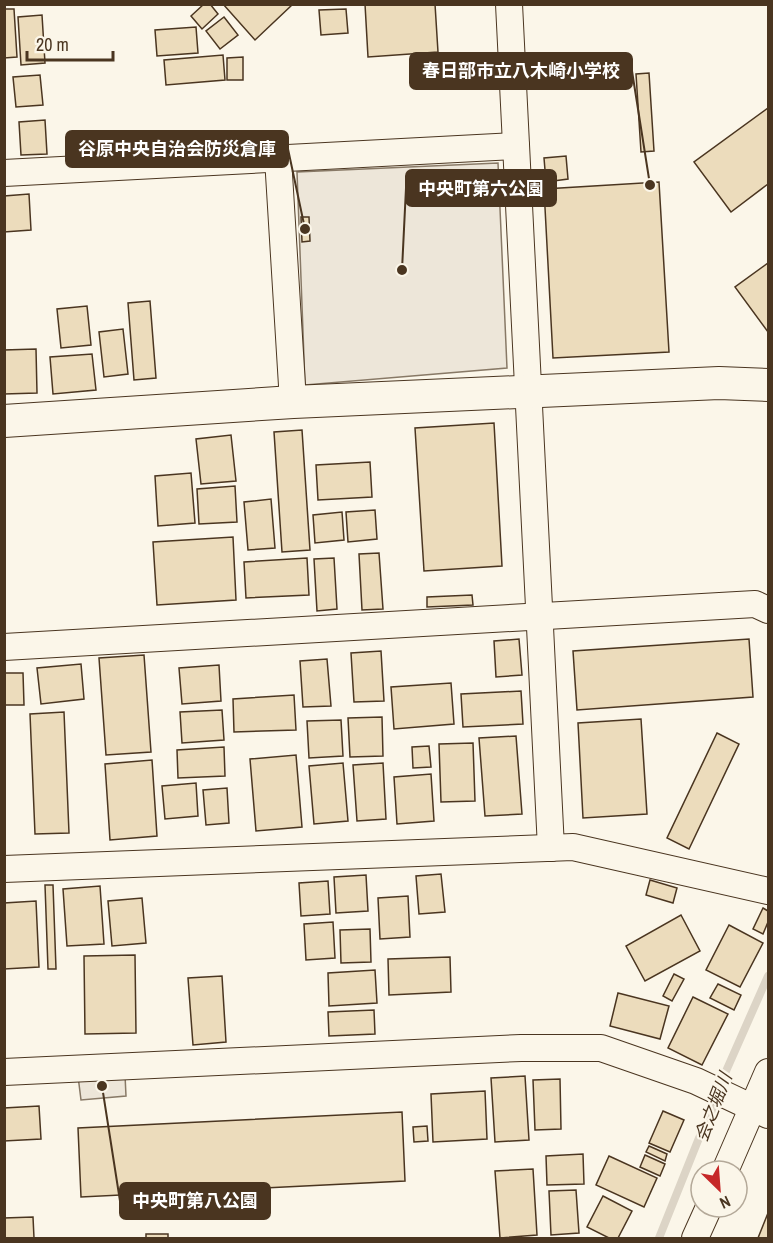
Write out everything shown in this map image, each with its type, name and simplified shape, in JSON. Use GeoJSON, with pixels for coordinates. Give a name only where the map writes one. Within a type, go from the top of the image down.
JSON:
{"type":"FeatureCollection","features":[{"type":"Feature","properties":{"kind":"street"},"geometry":{"type":"LineString","coordinates":[[508,4],[551,848]]}},
{"type":"Feature","properties":{"kind":"street"},"geometry":{"type":"LineString","coordinates":[[4,173],[516,146]]}},
{"type":"Feature","properties":{"kind":"street"},"geometry":{"type":"LineString","coordinates":[[278,158],[293,402]]}},
{"type":"Feature","properties":{"kind":"street"},"geometry":{"type":"LineString","coordinates":[[4,421],[293,402],[718,383],[768,385]]}},
{"type":"Feature","properties":{"kind":"street"},"geometry":{"type":"LineString","coordinates":[[4,647],[755,604],[768,610]]}},
{"type":"Feature","properties":{"kind":"street"},"geometry":{"type":"LineString","coordinates":[[4,869],[573,847],[768,891]]}},
{"type":"Feature","properties":{"kind":"street"},"geometry":{"type":"LineString","coordinates":[[4,1072],[521,1048],[601,1048],[696,1081],[754,1108]]}},
{"type":"Feature","properties":{"kind":"street"},"geometry":{"type":"LineString","coordinates":[[731,1159],[768,1072]]}},
{"type":"Feature","properties":{"kind":"street"},"geometry":{"type":"LineString","coordinates":[[695,1239],[704,1219]]}},
{"type":"Feature","properties":{"kind":"shaded area"},"geometry":{"type":"Polygon","coordinates":[[[498,163],[507,368],[305,385],[297,172],[498,163]]]}},
{"type":"Feature","properties":{"kind":"shaded area"},"geometry":{"type":"Polygon","coordinates":[[[125,1075],[126,1096],[81,1100],[78,1076],[125,1075]]]}},
{"type":"Feature","properties":{"kind":"building"},"geometry":{"type":"Polygon","coordinates":[[[204,4],[210,4],[218,14],[202,29],[191,16],[204,4]]]}},
{"type":"Feature","properties":{"kind":"building"},"geometry":{"type":"Polygon","coordinates":[[[223,4],[293,4],[255,40],[223,4]]]}},
{"type":"Feature","properties":{"kind":"building"},"geometry":{"type":"Polygon","coordinates":[[[365,4],[435,4],[438,52],[368,57],[365,4]]]}},
{"type":"Feature","properties":{"kind":"building"},"geometry":{"type":"Polygon","coordinates":[[[4,9],[14,9],[17,57],[4,58],[4,9]]]}},
{"type":"Feature","properties":{"kind":"building"},"geometry":{"type":"Polygon","coordinates":[[[346,9],[348,33],[321,35],[319,10],[346,9]]]}},
{"type":"Feature","properties":{"kind":"building"},"geometry":{"type":"Polygon","coordinates":[[[42,15],[45,63],[21,65],[18,17],[42,15]]]}},
{"type":"Feature","properties":{"kind":"building"},"geometry":{"type":"Polygon","coordinates":[[[224,17],[238,35],[220,49],[206,31],[224,17]]]}},
{"type":"Feature","properties":{"kind":"building"},"geometry":{"type":"Polygon","coordinates":[[[196,27],[198,53],[157,56],[155,30],[196,27]]]}},
{"type":"Feature","properties":{"kind":"building"},"geometry":{"type":"Polygon","coordinates":[[[223,55],[225,80],[166,85],[164,60],[223,55]]]}},
{"type":"Feature","properties":{"kind":"building"},"geometry":{"type":"Polygon","coordinates":[[[243,57],[243,80],[227,80],[227,58],[243,57]]]}},
{"type":"Feature","properties":{"kind":"building"},"geometry":{"type":"Polygon","coordinates":[[[649,73],[654,151],[641,152],[636,74],[649,73]]]}},
{"type":"Feature","properties":{"kind":"building"},"geometry":{"type":"Polygon","coordinates":[[[40,75],[43,105],[16,107],[13,77],[40,75]]]}},
{"type":"Feature","properties":{"kind":"building"},"geometry":{"type":"Polygon","coordinates":[[[768,108],[768,184],[731,212],[694,162],[768,108]]]}},
{"type":"Feature","properties":{"kind":"building"},"geometry":{"type":"Polygon","coordinates":[[[45,120],[47,154],[21,155],[19,122],[45,120]]]}},
{"type":"Feature","properties":{"kind":"building"},"geometry":{"type":"Polygon","coordinates":[[[566,156],[568,179],[546,182],[544,158],[566,156]]]}},
{"type":"Feature","properties":{"kind":"building"},"geometry":{"type":"Polygon","coordinates":[[[659,182],[669,352],[553,358],[544,189],[659,182]]]}},
{"type":"Feature","properties":{"kind":"building"},"geometry":{"type":"Polygon","coordinates":[[[29,194],[31,230],[4,232],[4,196],[29,194]]]}},
{"type":"Feature","properties":{"kind":"building"},"geometry":{"type":"Polygon","coordinates":[[[301,217],[309,217],[310,241],[302,242],[301,217]]]}},
{"type":"Feature","properties":{"kind":"building"},"geometry":{"type":"Polygon","coordinates":[[[768,263],[768,332],[735,287],[768,263]]]}},
{"type":"Feature","properties":{"kind":"building"},"geometry":{"type":"Polygon","coordinates":[[[150,301],[156,378],[134,380],[128,303],[150,301]]]}},
{"type":"Feature","properties":{"kind":"building"},"geometry":{"type":"Polygon","coordinates":[[[87,306],[91,345],[61,348],[57,309],[87,306]]]}},
{"type":"Feature","properties":{"kind":"building"},"geometry":{"type":"Polygon","coordinates":[[[123,329],[128,374],[104,377],[99,332],[123,329]]]}},
{"type":"Feature","properties":{"kind":"building"},"geometry":{"type":"Polygon","coordinates":[[[36,349],[37,393],[4,394],[4,350],[36,349]]]}},
{"type":"Feature","properties":{"kind":"building"},"geometry":{"type":"Polygon","coordinates":[[[92,354],[96,390],[53,394],[50,357],[92,354]]]}},
{"type":"Feature","properties":{"kind":"building"},"geometry":{"type":"Polygon","coordinates":[[[494,423],[502,566],[424,571],[415,428],[494,423]]]}},
{"type":"Feature","properties":{"kind":"building"},"geometry":{"type":"Polygon","coordinates":[[[302,430],[310,550],[282,552],[274,432],[302,430]]]}},
{"type":"Feature","properties":{"kind":"building"},"geometry":{"type":"Polygon","coordinates":[[[231,435],[236,481],[201,484],[196,439],[231,435]]]}},
{"type":"Feature","properties":{"kind":"building"},"geometry":{"type":"Polygon","coordinates":[[[370,462],[372,497],[318,500],[316,465],[370,462]]]}},
{"type":"Feature","properties":{"kind":"building"},"geometry":{"type":"Polygon","coordinates":[[[191,473],[195,523],[158,526],[155,476],[191,473]]]}},
{"type":"Feature","properties":{"kind":"building"},"geometry":{"type":"Polygon","coordinates":[[[235,486],[237,522],[199,524],[197,489],[235,486]]]}},
{"type":"Feature","properties":{"kind":"building"},"geometry":{"type":"Polygon","coordinates":[[[271,499],[275,548],[248,550],[244,502],[271,499]]]}},
{"type":"Feature","properties":{"kind":"building"},"geometry":{"type":"Polygon","coordinates":[[[375,510],[377,539],[348,542],[346,512],[375,510]]]}},
{"type":"Feature","properties":{"kind":"building"},"geometry":{"type":"Polygon","coordinates":[[[342,512],[344,540],[315,543],[313,515],[342,512]]]}},
{"type":"Feature","properties":{"kind":"building"},"geometry":{"type":"Polygon","coordinates":[[[233,537],[236,600],[157,605],[153,542],[233,537]]]}},
{"type":"Feature","properties":{"kind":"building"},"geometry":{"type":"Polygon","coordinates":[[[379,553],[383,609],[362,610],[359,554],[379,553]]]}},
{"type":"Feature","properties":{"kind":"building"},"geometry":{"type":"Polygon","coordinates":[[[307,558],[309,595],[246,598],[244,562],[307,558]]]}},
{"type":"Feature","properties":{"kind":"building"},"geometry":{"type":"Polygon","coordinates":[[[334,558],[337,609],[317,611],[314,559],[334,558]]]}},
{"type":"Feature","properties":{"kind":"building"},"geometry":{"type":"Polygon","coordinates":[[[472,595],[473,605],[427,607],[427,597],[472,595]]]}},
{"type":"Feature","properties":{"kind":"building"},"geometry":{"type":"Polygon","coordinates":[[[519,639],[522,675],[496,677],[494,641],[519,639]]]}},
{"type":"Feature","properties":{"kind":"building"},"geometry":{"type":"Polygon","coordinates":[[[749,639],[753,697],[577,710],[573,651],[749,639]]]}},
{"type":"Feature","properties":{"kind":"building"},"geometry":{"type":"Polygon","coordinates":[[[381,651],[384,701],[354,702],[351,653],[381,651]]]}},
{"type":"Feature","properties":{"kind":"building"},"geometry":{"type":"Polygon","coordinates":[[[144,655],[151,752],[106,755],[99,658],[144,655]]]}},
{"type":"Feature","properties":{"kind":"building"},"geometry":{"type":"Polygon","coordinates":[[[327,659],[331,706],[303,707],[300,661],[327,659]]]}},
{"type":"Feature","properties":{"kind":"building"},"geometry":{"type":"Polygon","coordinates":[[[81,664],[84,699],[41,704],[37,668],[81,664]]]}},
{"type":"Feature","properties":{"kind":"building"},"geometry":{"type":"Polygon","coordinates":[[[219,665],[221,701],[182,704],[179,668],[219,665]]]}},
{"type":"Feature","properties":{"kind":"building"},"geometry":{"type":"Polygon","coordinates":[[[4,673],[23,673],[24,705],[4,705],[4,673]]]}},
{"type":"Feature","properties":{"kind":"building"},"geometry":{"type":"Polygon","coordinates":[[[451,683],[454,724],[394,729],[391,687],[451,683]]]}},
{"type":"Feature","properties":{"kind":"building"},"geometry":{"type":"Polygon","coordinates":[[[521,691],[523,724],[463,727],[461,694],[521,691]]]}},
{"type":"Feature","properties":{"kind":"building"},"geometry":{"type":"Polygon","coordinates":[[[294,695],[296,730],[234,732],[233,699],[294,695]]]}},
{"type":"Feature","properties":{"kind":"building"},"geometry":{"type":"Polygon","coordinates":[[[222,710],[224,740],[182,743],[180,712],[222,710]]]}},
{"type":"Feature","properties":{"kind":"building"},"geometry":{"type":"Polygon","coordinates":[[[64,712],[69,833],[35,834],[30,714],[64,712]]]}},
{"type":"Feature","properties":{"kind":"building"},"geometry":{"type":"Polygon","coordinates":[[[382,717],[383,756],[350,757],[348,718],[382,717]]]}},
{"type":"Feature","properties":{"kind":"building"},"geometry":{"type":"Polygon","coordinates":[[[641,719],[647,814],[583,818],[578,723],[641,719]]]}},
{"type":"Feature","properties":{"kind":"building"},"geometry":{"type":"Polygon","coordinates":[[[341,720],[343,756],[309,758],[307,721],[341,720]]]}},
{"type":"Feature","properties":{"kind":"building"},"geometry":{"type":"Polygon","coordinates":[[[717,733],[739,744],[689,849],[667,838],[717,733]]]}},
{"type":"Feature","properties":{"kind":"building"},"geometry":{"type":"Polygon","coordinates":[[[516,736],[522,814],[485,816],[479,738],[516,736]]]}},
{"type":"Feature","properties":{"kind":"building"},"geometry":{"type":"Polygon","coordinates":[[[473,743],[475,801],[441,802],[439,744],[473,743]]]}},
{"type":"Feature","properties":{"kind":"building"},"geometry":{"type":"Polygon","coordinates":[[[429,746],[431,767],[413,768],[412,747],[429,746]]]}},
{"type":"Feature","properties":{"kind":"building"},"geometry":{"type":"Polygon","coordinates":[[[224,747],[225,776],[178,778],[177,750],[224,747]]]}},
{"type":"Feature","properties":{"kind":"building"},"geometry":{"type":"Polygon","coordinates":[[[296,755],[302,827],[256,831],[250,759],[296,755]]]}},
{"type":"Feature","properties":{"kind":"building"},"geometry":{"type":"Polygon","coordinates":[[[152,760],[157,836],[110,840],[105,764],[152,760]]]}},
{"type":"Feature","properties":{"kind":"building"},"geometry":{"type":"Polygon","coordinates":[[[343,763],[348,821],[314,824],[309,766],[343,763]]]}},
{"type":"Feature","properties":{"kind":"building"},"geometry":{"type":"Polygon","coordinates":[[[383,763],[386,819],[357,821],[353,765],[383,763]]]}},
{"type":"Feature","properties":{"kind":"building"},"geometry":{"type":"Polygon","coordinates":[[[431,774],[434,821],[397,824],[394,777],[431,774]]]}},
{"type":"Feature","properties":{"kind":"building"},"geometry":{"type":"Polygon","coordinates":[[[196,783],[198,816],[165,819],[162,786],[196,783]]]}},
{"type":"Feature","properties":{"kind":"building"},"geometry":{"type":"Polygon","coordinates":[[[227,788],[229,823],[206,825],[203,790],[227,788]]]}},
{"type":"Feature","properties":{"kind":"building"},"geometry":{"type":"Polygon","coordinates":[[[441,874],[445,912],[419,914],[416,876],[441,874]]]}},
{"type":"Feature","properties":{"kind":"building"},"geometry":{"type":"Polygon","coordinates":[[[366,875],[368,911],[336,913],[334,877],[366,875]]]}},
{"type":"Feature","properties":{"kind":"building"},"geometry":{"type":"Polygon","coordinates":[[[650,880],[677,888],[673,903],[646,895],[650,880]]]}},
{"type":"Feature","properties":{"kind":"building"},"geometry":{"type":"Polygon","coordinates":[[[328,881],[330,914],[301,916],[299,883],[328,881]]]}},
{"type":"Feature","properties":{"kind":"building"},"geometry":{"type":"Polygon","coordinates":[[[45,885],[53,885],[56,969],[48,969],[45,885]]]}},
{"type":"Feature","properties":{"kind":"building"},"geometry":{"type":"Polygon","coordinates":[[[100,886],[104,944],[67,946],[63,889],[100,886]]]}},
{"type":"Feature","properties":{"kind":"building"},"geometry":{"type":"Polygon","coordinates":[[[408,896],[410,937],[380,939],[378,898],[408,896]]]}},
{"type":"Feature","properties":{"kind":"building"},"geometry":{"type":"Polygon","coordinates":[[[142,898],[146,943],[112,946],[108,901],[142,898]]]}},
{"type":"Feature","properties":{"kind":"building"},"geometry":{"type":"Polygon","coordinates":[[[36,901],[39,967],[4,969],[4,903],[36,901]]]}},
{"type":"Feature","properties":{"kind":"building"},"geometry":{"type":"Polygon","coordinates":[[[763,908],[768,911],[768,922],[763,934],[753,929],[763,908]]]}},
{"type":"Feature","properties":{"kind":"building"},"geometry":{"type":"Polygon","coordinates":[[[681,915],[700,951],[645,981],[626,946],[681,915]]]}},
{"type":"Feature","properties":{"kind":"building"},"geometry":{"type":"Polygon","coordinates":[[[333,922],[335,958],[306,960],[304,924],[333,922]]]}},
{"type":"Feature","properties":{"kind":"building"},"geometry":{"type":"Polygon","coordinates":[[[729,925],[763,943],[740,987],[706,970],[729,925]]]}},
{"type":"Feature","properties":{"kind":"building"},"geometry":{"type":"Polygon","coordinates":[[[370,929],[371,962],[341,963],[340,930],[370,929]]]}},
{"type":"Feature","properties":{"kind":"building"},"geometry":{"type":"Polygon","coordinates":[[[135,955],[136,1033],[85,1034],[84,956],[135,955]]]}},
{"type":"Feature","properties":{"kind":"building"},"geometry":{"type":"Polygon","coordinates":[[[450,957],[451,992],[389,995],[388,959],[450,957]]]}},
{"type":"Feature","properties":{"kind":"building"},"geometry":{"type":"Polygon","coordinates":[[[375,970],[377,1003],[329,1006],[328,973],[375,970]]]}},
{"type":"Feature","properties":{"kind":"building"},"geometry":{"type":"Polygon","coordinates":[[[674,974],[684,979],[672,1001],[663,996],[674,974]]]}},
{"type":"Feature","properties":{"kind":"building"},"geometry":{"type":"Polygon","coordinates":[[[222,976],[226,1042],[193,1045],[188,978],[222,976]]]}},
{"type":"Feature","properties":{"kind":"building"},"geometry":{"type":"Polygon","coordinates":[[[718,984],[741,995],[734,1010],[710,998],[718,984]]]}},
{"type":"Feature","properties":{"kind":"building"},"geometry":{"type":"Polygon","coordinates":[[[618,993],[669,1006],[660,1039],[610,1026],[618,993]]]}},
{"type":"Feature","properties":{"kind":"building"},"geometry":{"type":"Polygon","coordinates":[[[693,997],[728,1014],[702,1065],[668,1048],[693,997]]]}},
{"type":"Feature","properties":{"kind":"building"},"geometry":{"type":"Polygon","coordinates":[[[374,1010],[375,1034],[329,1036],[328,1012],[374,1010]]]}},
{"type":"Feature","properties":{"kind":"building"},"geometry":{"type":"Polygon","coordinates":[[[525,1076],[529,1140],[495,1142],[491,1078],[525,1076]]]}},
{"type":"Feature","properties":{"kind":"building"},"geometry":{"type":"Polygon","coordinates":[[[560,1079],[561,1129],[535,1130],[533,1080],[560,1079]]]}},
{"type":"Feature","properties":{"kind":"building"},"geometry":{"type":"Polygon","coordinates":[[[485,1091],[487,1139],[433,1142],[431,1094],[485,1091]]]}},
{"type":"Feature","properties":{"kind":"building"},"geometry":{"type":"Polygon","coordinates":[[[39,1106],[41,1139],[4,1141],[4,1108],[39,1106]]]}},
{"type":"Feature","properties":{"kind":"building"},"geometry":{"type":"Polygon","coordinates":[[[663,1111],[684,1120],[670,1152],[649,1143],[663,1111]]]}},
{"type":"Feature","properties":{"kind":"building"},"geometry":{"type":"Polygon","coordinates":[[[402,1112],[405,1181],[81,1197],[78,1128],[402,1112]]]}},
{"type":"Feature","properties":{"kind":"building"},"geometry":{"type":"Polygon","coordinates":[[[427,1126],[428,1141],[414,1142],[413,1127],[427,1126]]]}},
{"type":"Feature","properties":{"kind":"building"},"geometry":{"type":"Polygon","coordinates":[[[649,1146],[667,1154],[665,1161],[646,1152],[649,1146]]]}},
{"type":"Feature","properties":{"kind":"building"},"geometry":{"type":"Polygon","coordinates":[[[583,1154],[584,1184],[547,1185],[546,1156],[583,1154]]]}},
{"type":"Feature","properties":{"kind":"building"},"geometry":{"type":"Polygon","coordinates":[[[645,1155],[665,1164],[660,1176],[640,1167],[645,1155]]]}},
{"type":"Feature","properties":{"kind":"building"},"geometry":{"type":"Polygon","coordinates":[[[609,1156],[657,1178],[644,1207],[596,1185],[609,1156]]]}},
{"type":"Feature","properties":{"kind":"building"},"geometry":{"type":"Polygon","coordinates":[[[533,1169],[537,1235],[500,1238],[495,1171],[533,1169]]]}},
{"type":"Feature","properties":{"kind":"building"},"geometry":{"type":"Polygon","coordinates":[[[576,1190],[579,1233],[551,1235],[549,1191],[576,1190]]]}},
{"type":"Feature","properties":{"kind":"building"},"geometry":{"type":"Polygon","coordinates":[[[603,1196],[632,1211],[618,1238],[609,1238],[587,1227],[603,1196]]]}},
{"type":"Feature","properties":{"kind":"building"},"geometry":{"type":"Polygon","coordinates":[[[768,1213],[768,1238],[758,1238],[768,1213]]]}},
{"type":"Feature","properties":{"kind":"building"},"geometry":{"type":"Polygon","coordinates":[[[33,1217],[34,1238],[4,1238],[4,1218],[33,1217]]]}},
{"type":"Feature","properties":{"kind":"building"},"geometry":{"type":"Polygon","coordinates":[[[146,1234],[168,1234],[168,1238],[146,1238],[146,1234]]]}},
{"type":"Feature","properties":{"kind":"waterway","name":"会之堀川"},"geometry":{"type":"LineString","coordinates":[[659,1238],[699,1138],[720,1096],[719,1087],[768,976]]}},
{"type":"Feature","properties":{"kind":"place","name":"春日部市立八木崎小学校"},"geometry":{"type":"Point","coordinates":[650,185]}},
{"type":"Feature","properties":{"kind":"place","name":"谷原中央自治会防災倉庫"},"geometry":{"type":"Point","coordinates":[305,229]}},
{"type":"Feature","properties":{"kind":"place","name":"中央町第六公園"},"geometry":{"type":"Point","coordinates":[402,270]}},
{"type":"Feature","properties":{"kind":"place","name":"中央町第八公園"},"geometry":{"type":"Point","coordinates":[102,1086]}}]}
